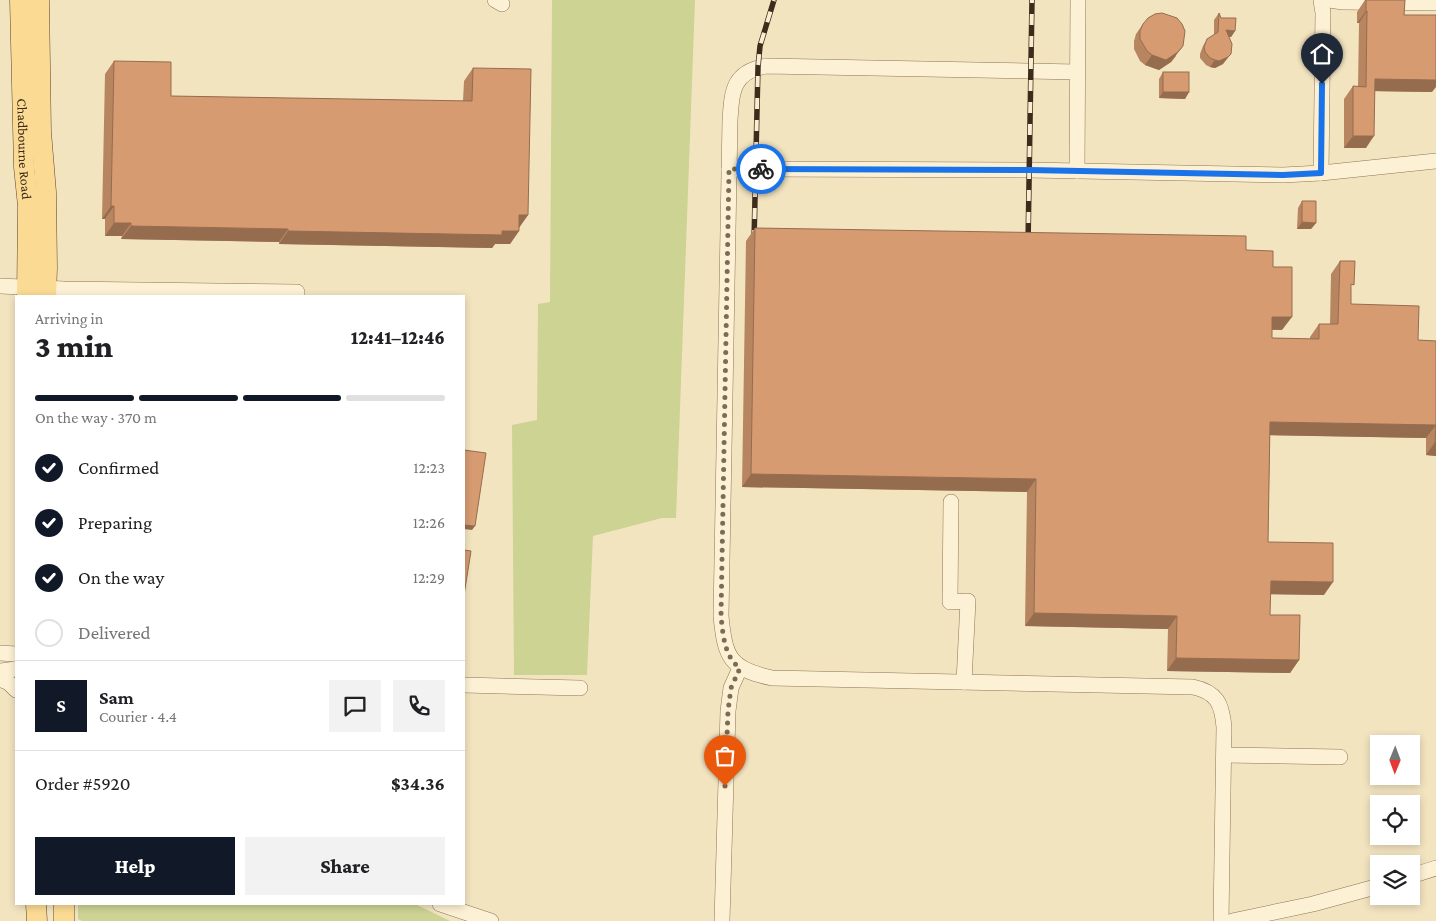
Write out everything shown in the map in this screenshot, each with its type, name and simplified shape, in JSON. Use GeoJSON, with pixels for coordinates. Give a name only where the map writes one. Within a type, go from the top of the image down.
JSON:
{"type":"FeatureCollection","features":[{"type":"Feature","properties":{"kind":"main road","name":"Chadbourne Road"},"geometry":{"type":"LineString","coordinates":[[20,0],[24,167],[37,292]]}},
{"type":"Feature","properties":{"kind":"main road","name":"Chadbourne Road"},"geometry":{"type":"LineString","coordinates":[[37,292],[45,174],[41,132],[39,0]]}},
{"type":"Feature","properties":{"kind":"main road"},"geometry":{"type":"LineString","coordinates":[[36,905],[37,921]]}},
{"type":"Feature","properties":{"kind":"main road"},"geometry":{"type":"LineString","coordinates":[[64,905],[64,921]]}},
{"type":"Feature","properties":{"kind":"street"},"geometry":{"type":"LineString","coordinates":[[1076,171],[1078,0]]}},
{"type":"Feature","properties":{"kind":"street"},"geometry":{"type":"LineString","coordinates":[[1321,0],[1323,13],[1321,173]]}},
{"type":"Feature","properties":{"kind":"street"},"geometry":{"type":"LineString","coordinates":[[1330,0],[1343,2],[1436,3]]}},
{"type":"Feature","properties":{"kind":"street"},"geometry":{"type":"LineString","coordinates":[[1077,72],[766,66],[746,72],[738,80],[733,92],[730,120],[721,616],[724,642],[732,660],[740,668],[753,674],[772,678],[1193,687],[1203,689],[1212,694],[1219,702],[1224,726],[1221,921]]}},
{"type":"Feature","properties":{"kind":"street"},"geometry":{"type":"LineString","coordinates":[[729,169],[1076,171],[1283,175],[1436,161]]}},
{"type":"Feature","properties":{"kind":"street"},"geometry":{"type":"LineString","coordinates":[[0,286],[37,292],[297,294]]}},
{"type":"Feature","properties":{"kind":"street"},"geometry":{"type":"LineString","coordinates":[[951,502],[950,602],[968,601],[964,682]]}},
{"type":"Feature","properties":{"kind":"street"},"geometry":{"type":"LineString","coordinates":[[0,653],[15,654]]}},
{"type":"Feature","properties":{"kind":"street"},"geometry":{"type":"LineString","coordinates":[[722,921],[728,711],[731,688],[740,668]]}},
{"type":"Feature","properties":{"kind":"street"},"geometry":{"type":"LineString","coordinates":[[0,671],[15,669]]}},
{"type":"Feature","properties":{"kind":"street"},"geometry":{"type":"LineString","coordinates":[[0,679],[10,683],[15,689]]}},
{"type":"Feature","properties":{"kind":"street"},"geometry":{"type":"LineString","coordinates":[[465,685],[580,688]]}},
{"type":"Feature","properties":{"kind":"street"},"geometry":{"type":"LineString","coordinates":[[1224,755],[1340,757]]}},
{"type":"Feature","properties":{"kind":"street"},"geometry":{"type":"LineString","coordinates":[[1420,873],[1436,868]]}},
{"type":"Feature","properties":{"kind":"street"},"geometry":{"type":"LineString","coordinates":[[1232,921],[1313,904],[1370,888]]}},
{"type":"Feature","properties":{"kind":"street"},"geometry":{"type":"LineString","coordinates":[[443,905],[491,921]]}},
{"type":"Feature","properties":{"kind":"green space"},"geometry":{"type":"Polygon","coordinates":[[[552,0],[695,0],[676,518],[662,518],[593,536],[587,675],[514,675],[512,425],[537,420],[538,304],[550,302],[552,0]]]}},
{"type":"Feature","properties":{"kind":"green space"},"geometry":{"type":"Polygon","coordinates":[[[78,905],[417,905],[450,921],[82,921],[78,919],[78,905]]]}},
{"type":"Feature","properties":{"kind":"building"},"geometry":{"type":"Polygon","coordinates":[[[1366,0],[1405,0],[1404,15],[1436,15],[1436,80],[1375,79],[1374,136],[1353,136],[1353,86],[1366,87],[1366,0]]]}},
{"type":"Feature","properties":{"kind":"building"},"geometry":{"type":"Polygon","coordinates":[[[1162,13],[1177,18],[1185,31],[1183,46],[1166,60],[1147,51],[1140,39],[1140,31],[1148,18],[1162,13]]]}},
{"type":"Feature","properties":{"kind":"building"},"geometry":{"type":"Polygon","coordinates":[[[1219,13],[1221,18],[1236,18],[1235,31],[1226,30],[1232,44],[1231,54],[1219,61],[1210,58],[1205,52],[1204,47],[1207,39],[1218,32],[1219,13]]]}},
{"type":"Feature","properties":{"kind":"building"},"geometry":{"type":"Polygon","coordinates":[[[114,61],[171,62],[171,96],[472,101],[473,68],[531,69],[528,215],[519,215],[519,231],[502,231],[502,235],[288,231],[288,229],[131,226],[131,223],[114,223],[114,206],[111,206],[114,61]]]}},
{"type":"Feature","properties":{"kind":"building"},"geometry":{"type":"Polygon","coordinates":[[[1163,72],[1189,72],[1189,92],[1163,92],[1163,72]]]}},
{"type":"Feature","properties":{"kind":"building"},"geometry":{"type":"Polygon","coordinates":[[[1302,201],[1316,201],[1316,223],[1302,222],[1302,201]]]}},
{"type":"Feature","properties":{"kind":"building"},"geometry":{"type":"Polygon","coordinates":[[[755,228],[1246,236],[1246,250],[1273,251],[1273,267],[1292,267],[1292,317],[1272,317],[1272,338],[1319,339],[1319,324],[1338,324],[1340,261],[1355,261],[1354,285],[1351,284],[1351,304],[1419,306],[1418,340],[1436,341],[1436,425],[1270,422],[1268,542],[1333,543],[1333,582],[1271,581],[1270,615],[1300,615],[1299,660],[1176,658],[1177,616],[1034,613],[1036,479],[751,474],[755,228]]]}},
{"type":"Feature","properties":{"kind":"building"},"geometry":{"type":"Polygon","coordinates":[[[465,450],[486,453],[475,526],[465,525],[465,450]]]}},
{"type":"Feature","properties":{"kind":"building"},"geometry":{"type":"Polygon","coordinates":[[[465,550],[471,551],[465,589],[465,550]]]}},
{"type":"Feature","properties":{"kind":"railway"},"geometry":{"type":"LineString","coordinates":[[754,241],[758,67],[760,46],[774,0]]}},
{"type":"Feature","properties":{"kind":"railway"},"geometry":{"type":"LineString","coordinates":[[1028,245],[1032,0]]}},
{"type":"Feature","properties":{"kind":"way so far"},"geometry":{"type":"LineString","coordinates":[[725,786],[728,711],[731,688],[740,668],[735,664],[724,642],[721,616],[729,169],[761,169]]}},
{"type":"Feature","properties":{"kind":"route"},"geometry":{"type":"LineString","coordinates":[[761,169],[1029,170],[1283,175],[1321,173],[1322,84]]}}]}
